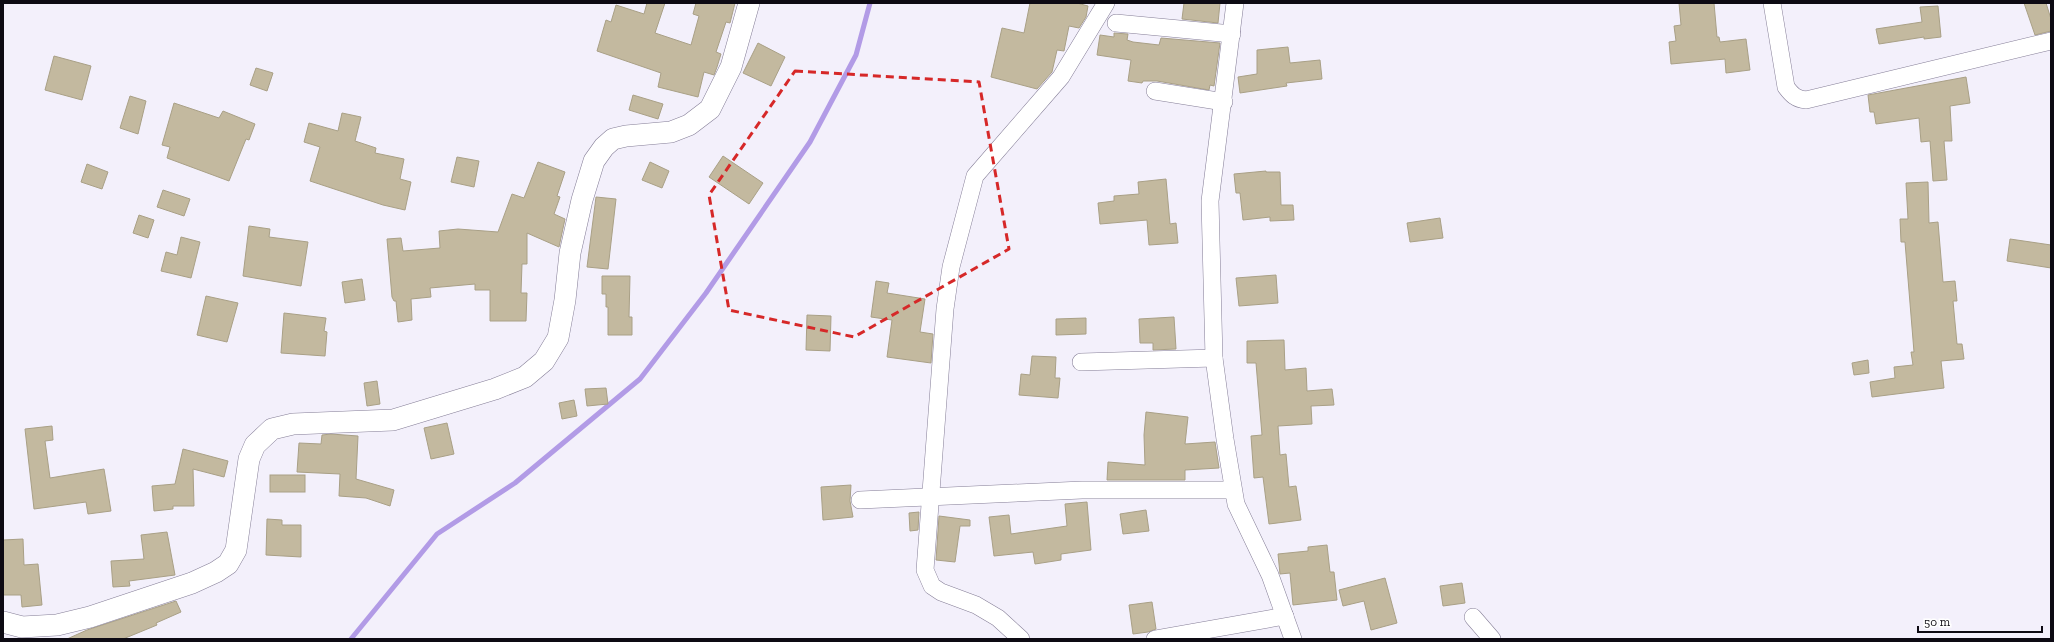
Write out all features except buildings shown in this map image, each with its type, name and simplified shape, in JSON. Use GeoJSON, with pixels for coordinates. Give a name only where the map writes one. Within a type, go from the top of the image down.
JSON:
{"type":"FeatureCollection","features":[{"type":"Feature","properties":{"kind":"street"},"geometry":{"type":"LineString","coordinates":[[3,622],[22,627],[43,626],[57,625],[90,617],[192,583],[216,572],[228,564],[236,550],[249,459],[255,445],[272,429],[293,424],[393,420],[494,389],[525,377],[544,362],[558,338],[565,300],[570,253],[582,200],[594,161],[604,147],[613,139],[626,136],[671,132],[689,125],[710,109],[731,67],[749,3]]}},
{"type":"Feature","properties":{"kind":"street"},"geometry":{"type":"LineString","coordinates":[[1021,639],[998,618],[982,609],[941,592],[932,586],[925,570],[945,308],[951,267],[975,176],[1061,77],[1106,3]]}},
{"type":"Feature","properties":{"kind":"street"},"geometry":{"type":"LineString","coordinates":[[1235,3],[1224,102],[1210,201],[1214,358],[1236,504],[1270,575],[1293,639]]}},
{"type":"Feature","properties":{"kind":"street"},"geometry":{"type":"LineString","coordinates":[[1772,3],[1786,87],[1791,94],[1798,99],[1806,100],[2051,41]]}},
{"type":"Feature","properties":{"kind":"street"},"geometry":{"type":"LineString","coordinates":[[1116,23],[1232,34]]}},
{"type":"Feature","properties":{"kind":"street"},"geometry":{"type":"LineString","coordinates":[[1155,91],[1224,102]]}},
{"type":"Feature","properties":{"kind":"street"},"geometry":{"type":"LineString","coordinates":[[1081,362],[1214,358]]}},
{"type":"Feature","properties":{"kind":"street"},"geometry":{"type":"LineString","coordinates":[[860,500],[1108,490],[1233,490]]}},
{"type":"Feature","properties":{"kind":"street"},"geometry":{"type":"LineString","coordinates":[[1155,639],[1285,616]]}},
{"type":"Feature","properties":{"kind":"street"},"geometry":{"type":"LineString","coordinates":[[1473,617],[1492,639]]}},
{"type":"Feature","properties":{"kind":"highlighted area"},"geometry":{"type":"Polygon","coordinates":[[[795,71],[979,82],[1009,249],[854,337],[729,310],[709,195],[795,71]]]}},
{"type":"Feature","properties":{"kind":"waterway"},"geometry":{"type":"LineString","coordinates":[[351,639],[437,534],[515,483],[640,379],[706,293],[810,142],[856,55],[870,3]]}}]}
